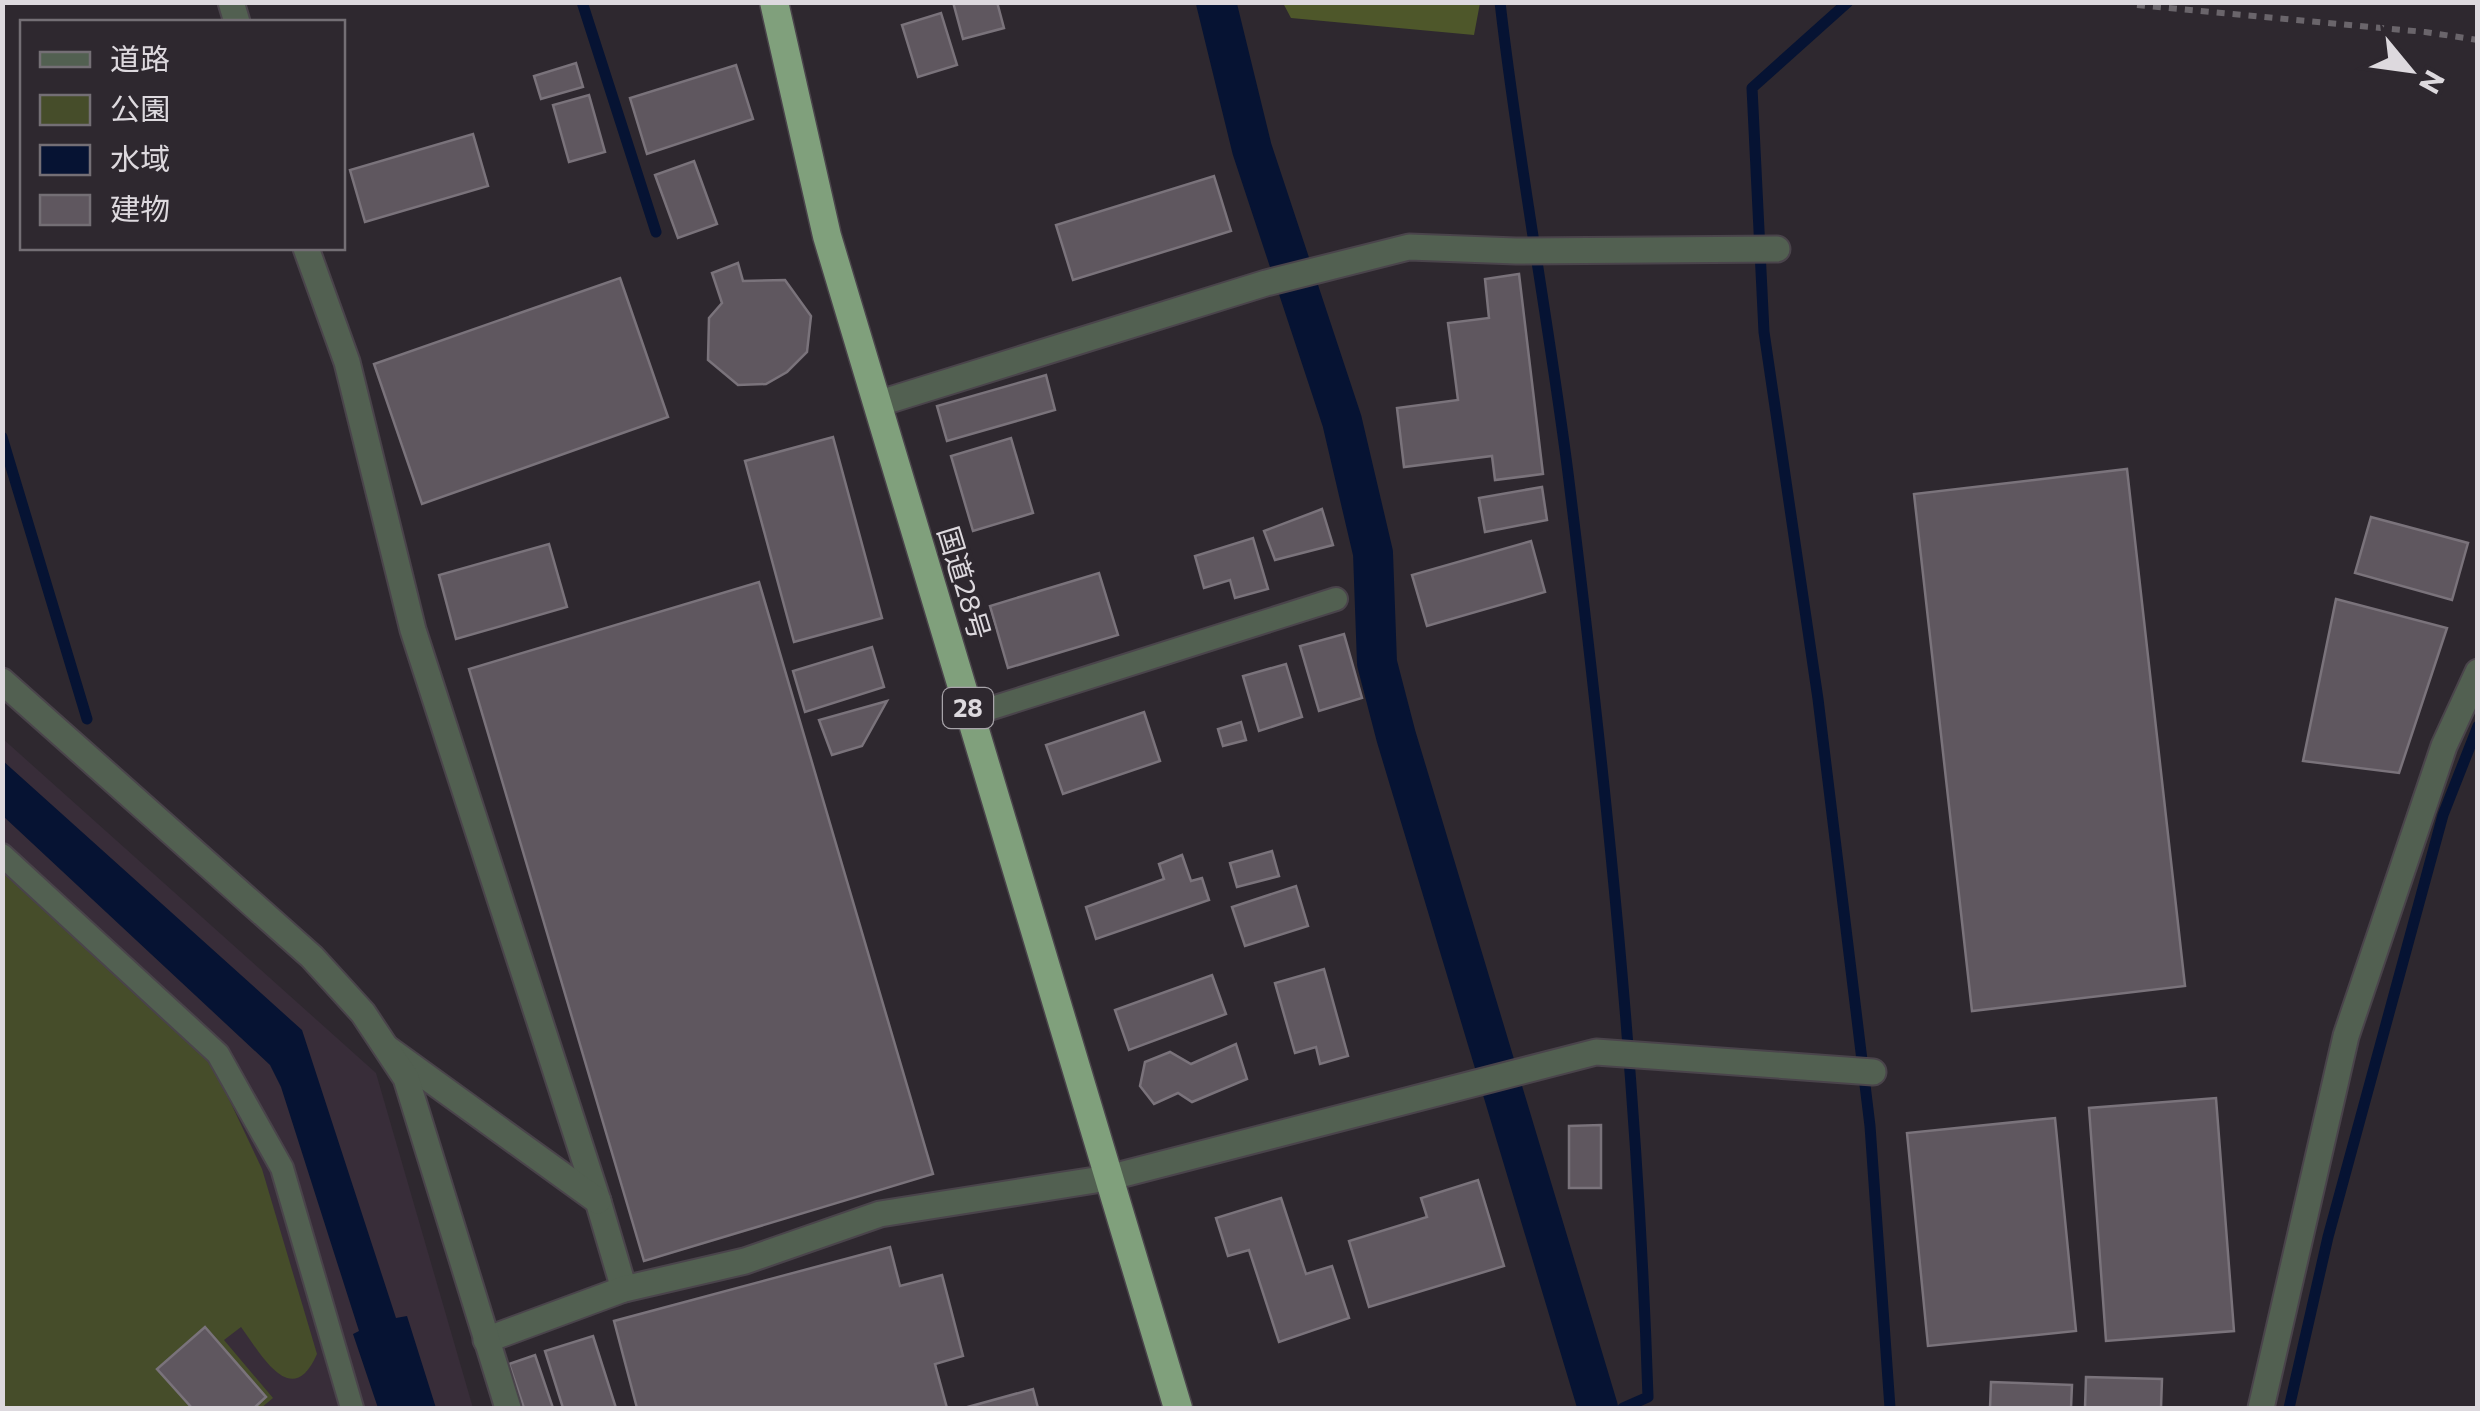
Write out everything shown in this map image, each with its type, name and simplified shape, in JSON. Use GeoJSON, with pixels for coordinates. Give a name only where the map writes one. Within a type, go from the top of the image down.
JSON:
{"type":"FeatureCollection","features":[{"type":"Feature","properties":{"kind":"highway","name":"国道28号"},"geometry":{"type":"LineString","coordinates":[[774,2],[827,236],[1178,1408]]}},
{"type":"Feature","properties":{"kind":"street"},"geometry":{"type":"LineString","coordinates":[[877,404],[1266,283],[1409,247],[1516,251],[1777,248]]}},
{"type":"Feature","properties":{"kind":"street"},"geometry":{"type":"LineString","coordinates":[[307,250],[347,362],[414,630],[624,1289]]}},
{"type":"Feature","properties":{"kind":"street"},"geometry":{"type":"LineString","coordinates":[[2261,1408],[2346,1036],[2444,746],[2478,672]]}},
{"type":"Feature","properties":{"kind":"street"},"geometry":{"type":"LineString","coordinates":[[2,681],[312,957],[363,1014],[406,1078],[508,1408]]}},
{"type":"Feature","properties":{"kind":"street"},"geometry":{"type":"LineString","coordinates":[[384,1046],[598,1201]]}},
{"type":"Feature","properties":{"kind":"street"},"geometry":{"type":"LineString","coordinates":[[486,1340],[624,1289],[744,1261],[880,1214],[1108,1178],[1596,1052],[1873,1072]]}},
{"type":"Feature","properties":{"kind":"lane"},"geometry":{"type":"LineString","coordinates":[[970,716],[1336,599]]}},
{"type":"Feature","properties":{"kind":"lane"},"geometry":{"type":"LineString","coordinates":[[2,855],[218,1054],[282,1168],[352,1408]]}},
{"type":"Feature","properties":{"kind":"path"},"geometry":{"type":"LineString","coordinates":[[2137,5],[2478,40]]}},
{"type":"Feature","properties":{"kind":"shaded area"},"geometry":{"type":"Polygon","coordinates":[[[2,738],[376,1073],[473,1408],[3,1408],[2,738]]]}},
{"type":"Feature","properties":{"kind":"green space"},"geometry":{"type":"Polygon","coordinates":[[[1283,3],[1480,3],[1474,35],[1291,18],[1283,3]]]}},
{"type":"Feature","properties":{"kind":"green space"},"geometry":{"type":"Polygon","coordinates":[[[2,868],[210,1059],[262,1169],[317,1354],[298,1378],[288,1378],[277,1373],[241,1327],[224,1340],[273,1398],[261,1408],[3,1408],[2,868]]]}},
{"type":"Feature","properties":{"kind":"water"},"geometry":{"type":"Polygon","coordinates":[[[2,760],[302,1030],[396,1318],[407,1316],[436,1408],[378,1408],[353,1334],[359,1331],[281,1087],[270,1065],[3,816],[2,760]]]}},
{"type":"Feature","properties":{"kind":"building"},"geometry":{"type":"Polygon","coordinates":[[[953,2],[997,2],[1004,28],[963,39],[953,2]]]}},
{"type":"Feature","properties":{"kind":"building"},"geometry":{"type":"Polygon","coordinates":[[[941,13],[957,65],[918,77],[902,25],[941,13]]]}},
{"type":"Feature","properties":{"kind":"building"},"geometry":{"type":"Polygon","coordinates":[[[576,63],[583,87],[541,99],[534,76],[576,63]]]}},
{"type":"Feature","properties":{"kind":"building"},"geometry":{"type":"Polygon","coordinates":[[[736,65],[753,119],[647,154],[630,98],[736,65]]]}},
{"type":"Feature","properties":{"kind":"building"},"geometry":{"type":"Polygon","coordinates":[[[589,95],[605,152],[569,162],[553,105],[589,95]]]}},
{"type":"Feature","properties":{"kind":"building"},"geometry":{"type":"Polygon","coordinates":[[[473,134],[488,186],[365,222],[350,170],[473,134]]]}},
{"type":"Feature","properties":{"kind":"building"},"geometry":{"type":"Polygon","coordinates":[[[694,161],[717,224],[678,238],[655,175],[694,161]]]}},
{"type":"Feature","properties":{"kind":"building"},"geometry":{"type":"Polygon","coordinates":[[[1214,176],[1231,231],[1073,280],[1056,225],[1214,176]]]}},
{"type":"Feature","properties":{"kind":"building"},"geometry":{"type":"Polygon","coordinates":[[[738,263],[743,281],[785,280],[811,316],[807,352],[787,372],[766,384],[738,385],[708,360],[709,318],[722,303],[712,273],[738,263]]]}},
{"type":"Feature","properties":{"kind":"building"},"geometry":{"type":"Polygon","coordinates":[[[1519,274],[1543,474],[1495,480],[1492,456],[1404,467],[1397,408],[1458,400],[1448,323],[1489,318],[1485,279],[1519,274]]]}},
{"type":"Feature","properties":{"kind":"building"},"geometry":{"type":"Polygon","coordinates":[[[620,278],[668,417],[422,504],[374,364],[620,278]]]}},
{"type":"Feature","properties":{"kind":"building"},"geometry":{"type":"Polygon","coordinates":[[[1046,375],[1055,410],[947,441],[937,406],[1046,375]]]}},
{"type":"Feature","properties":{"kind":"building"},"geometry":{"type":"Polygon","coordinates":[[[833,437],[882,618],[794,642],[745,461],[833,437]]]}},
{"type":"Feature","properties":{"kind":"building"},"geometry":{"type":"Polygon","coordinates":[[[1011,438],[1033,513],[973,531],[951,456],[1011,438]]]}},
{"type":"Feature","properties":{"kind":"building"},"geometry":{"type":"Polygon","coordinates":[[[2127,469],[2185,986],[1972,1011],[1914,494],[2127,469]]]}},
{"type":"Feature","properties":{"kind":"building"},"geometry":{"type":"Polygon","coordinates":[[[1542,487],[1547,520],[1485,532],[1479,498],[1542,487]]]}},
{"type":"Feature","properties":{"kind":"building"},"geometry":{"type":"Polygon","coordinates":[[[1322,509],[1333,545],[1275,560],[1264,531],[1322,509]]]}},
{"type":"Feature","properties":{"kind":"building"},"geometry":{"type":"Polygon","coordinates":[[[2371,517],[2468,543],[2452,600],[2355,573],[2371,517]]]}},
{"type":"Feature","properties":{"kind":"building"},"geometry":{"type":"Polygon","coordinates":[[[1253,538],[1268,589],[1235,598],[1230,580],[1204,588],[1195,556],[1253,538]]]}},
{"type":"Feature","properties":{"kind":"building"},"geometry":{"type":"Polygon","coordinates":[[[1531,541],[1545,592],[1427,626],[1412,575],[1531,541]]]}},
{"type":"Feature","properties":{"kind":"building"},"geometry":{"type":"Polygon","coordinates":[[[549,544],[567,607],[456,639],[439,575],[549,544]]]}},
{"type":"Feature","properties":{"kind":"building"},"geometry":{"type":"Polygon","coordinates":[[[1099,573],[1118,635],[1008,668],[990,606],[1099,573]]]}},
{"type":"Feature","properties":{"kind":"building"},"geometry":{"type":"Polygon","coordinates":[[[759,582],[933,1174],[644,1261],[469,669],[759,582]]]}},
{"type":"Feature","properties":{"kind":"building"},"geometry":{"type":"Polygon","coordinates":[[[2336,599],[2447,628],[2399,773],[2303,761],[2336,599]]]}},
{"type":"Feature","properties":{"kind":"building"},"geometry":{"type":"Polygon","coordinates":[[[1344,634],[1362,698],[1319,711],[1300,646],[1344,634]]]}},
{"type":"Feature","properties":{"kind":"building"},"geometry":{"type":"Polygon","coordinates":[[[872,647],[884,687],[805,712],[793,671],[872,647]]]}},
{"type":"Feature","properties":{"kind":"building"},"geometry":{"type":"Polygon","coordinates":[[[1286,664],[1302,717],[1259,731],[1243,676],[1286,664]]]}},
{"type":"Feature","properties":{"kind":"building"},"geometry":{"type":"Polygon","coordinates":[[[887,701],[862,746],[832,755],[819,720],[887,701]]]}},
{"type":"Feature","properties":{"kind":"building"},"geometry":{"type":"Polygon","coordinates":[[[1144,712],[1160,761],[1063,794],[1046,745],[1144,712]]]}},
{"type":"Feature","properties":{"kind":"building"},"geometry":{"type":"Polygon","coordinates":[[[1241,722],[1246,740],[1223,746],[1218,729],[1241,722]]]}},
{"type":"Feature","properties":{"kind":"building"},"geometry":{"type":"Polygon","coordinates":[[[1272,851],[1279,876],[1237,887],[1230,863],[1272,851]]]}},
{"type":"Feature","properties":{"kind":"building"},"geometry":{"type":"Polygon","coordinates":[[[1182,855],[1191,881],[1202,878],[1209,900],[1096,939],[1086,907],[1164,879],[1159,864],[1182,855]]]}},
{"type":"Feature","properties":{"kind":"building"},"geometry":{"type":"Polygon","coordinates":[[[1296,886],[1308,926],[1245,946],[1232,907],[1296,886]]]}},
{"type":"Feature","properties":{"kind":"building"},"geometry":{"type":"Polygon","coordinates":[[[1324,969],[1348,1056],[1320,1064],[1316,1047],[1295,1053],[1275,983],[1324,969]]]}},
{"type":"Feature","properties":{"kind":"building"},"geometry":{"type":"Polygon","coordinates":[[[1212,975],[1226,1014],[1129,1050],[1115,1010],[1212,975]]]}},
{"type":"Feature","properties":{"kind":"building"},"geometry":{"type":"Polygon","coordinates":[[[1236,1044],[1247,1079],[1192,1102],[1178,1093],[1154,1104],[1140,1086],[1145,1062],[1170,1052],[1191,1064],[1236,1044]]]}},
{"type":"Feature","properties":{"kind":"building"},"geometry":{"type":"Polygon","coordinates":[[[2216,1098],[2234,1331],[2106,1341],[2089,1108],[2216,1098]]]}},
{"type":"Feature","properties":{"kind":"building"},"geometry":{"type":"Polygon","coordinates":[[[2055,1118],[2076,1331],[1928,1346],[1907,1133],[2055,1118]]]}},
{"type":"Feature","properties":{"kind":"building"},"geometry":{"type":"Polygon","coordinates":[[[1601,1125],[1601,1188],[1569,1188],[1569,1126],[1601,1125]]]}},
{"type":"Feature","properties":{"kind":"building"},"geometry":{"type":"Polygon","coordinates":[[[1478,1180],[1504,1266],[1369,1307],[1349,1241],[1427,1217],[1421,1198],[1478,1180]]]}},
{"type":"Feature","properties":{"kind":"building"},"geometry":{"type":"Polygon","coordinates":[[[1281,1198],[1306,1274],[1332,1266],[1349,1318],[1279,1342],[1249,1250],[1228,1256],[1216,1218],[1281,1198]]]}},
{"type":"Feature","properties":{"kind":"building"},"geometry":{"type":"Polygon","coordinates":[[[890,1247],[900,1286],[942,1275],[963,1356],[935,1364],[947,1408],[637,1408],[614,1321],[890,1247]]]}},
{"type":"Feature","properties":{"kind":"building"},"geometry":{"type":"Polygon","coordinates":[[[205,1327],[266,1397],[254,1408],[192,1408],[157,1369],[205,1327]]]}},
{"type":"Feature","properties":{"kind":"building"},"geometry":{"type":"Polygon","coordinates":[[[593,1336],[616,1408],[563,1408],[545,1351],[593,1336]]]}},
{"type":"Feature","properties":{"kind":"building"},"geometry":{"type":"Polygon","coordinates":[[[535,1355],[553,1408],[524,1408],[509,1364],[535,1355]]]}},
{"type":"Feature","properties":{"kind":"building"},"geometry":{"type":"Polygon","coordinates":[[[2086,1377],[2162,1379],[2161,1408],[2085,1408],[2086,1377]]]}},
{"type":"Feature","properties":{"kind":"building"},"geometry":{"type":"Polygon","coordinates":[[[1991,1382],[2072,1385],[2071,1408],[1990,1408],[1991,1382]]]}},
{"type":"Feature","properties":{"kind":"building"},"geometry":{"type":"Polygon","coordinates":[[[1033,1389],[1038,1408],[964,1408],[1033,1389]]]}},
{"type":"Feature","properties":{"kind":"waterway"},"geometry":{"type":"LineString","coordinates":[[582,2],[656,232]]}},
{"type":"Feature","properties":{"kind":"waterway"},"geometry":{"type":"LineString","coordinates":[[1216,2],[1252,149],[1342,421],[1373,553],[1377,663],[1396,736],[1598,1408]]}},
{"type":"Feature","properties":{"kind":"waterway"},"geometry":{"type":"LineString","coordinates":[[1500,2],[1568,473],[1618,934],[1637,1165],[1648,1397],[1623,1408]]}},
{"type":"Feature","properties":{"kind":"waterway"},"geometry":{"type":"LineString","coordinates":[[1848,2],[1752,88],[1764,332],[1818,699],[1870,1126],[1890,1408]]}},
{"type":"Feature","properties":{"kind":"waterway"},"geometry":{"type":"LineString","coordinates":[[2,437],[87,719]]}},
{"type":"Feature","properties":{"kind":"waterway"},"geometry":{"type":"LineString","coordinates":[[2289,1408],[2328,1237],[2443,815],[2478,726]]}}]}
